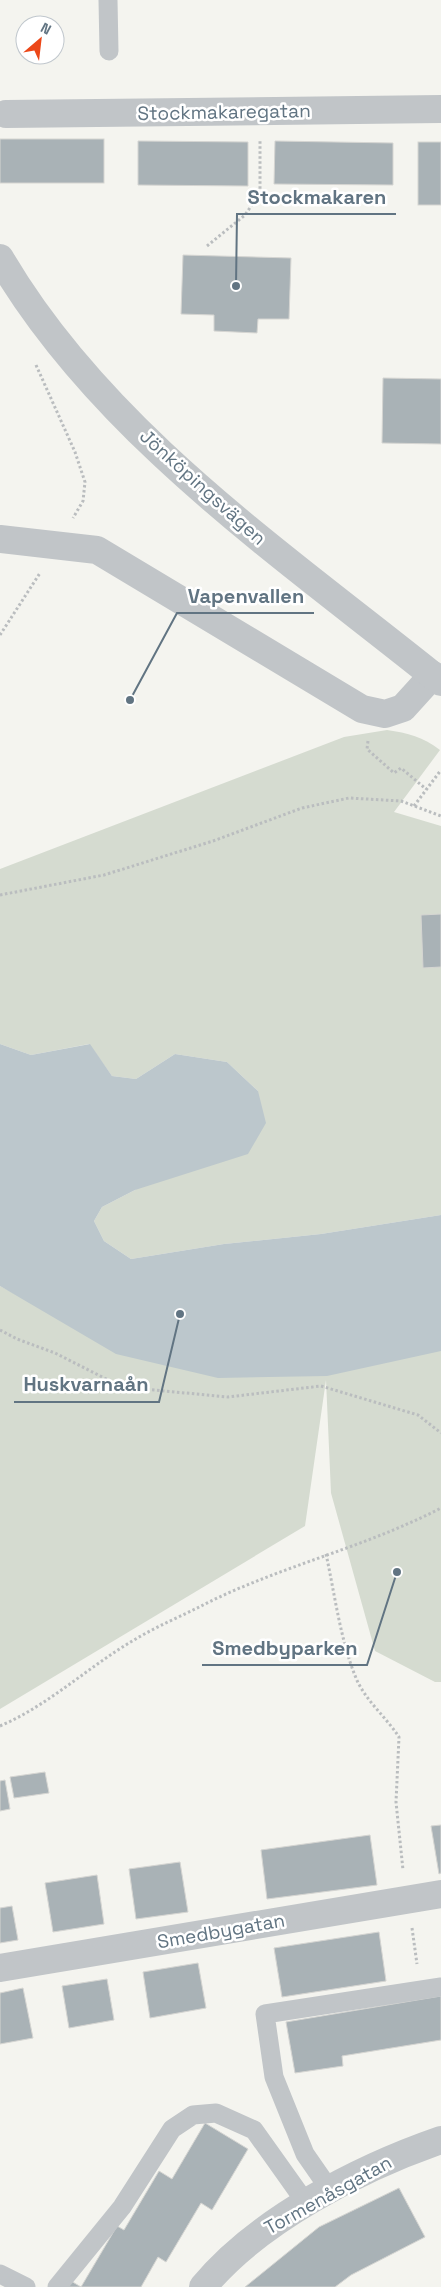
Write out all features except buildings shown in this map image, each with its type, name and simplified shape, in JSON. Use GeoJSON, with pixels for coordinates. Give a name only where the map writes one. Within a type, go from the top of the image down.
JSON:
{"type":"FeatureCollection","features":[{"type":"Feature","properties":{"kind":"street","name":"Stockmakaregatan"},"geometry":{"type":"LineString","coordinates":[[6,114],[441,109]]}},
{"type":"Feature","properties":{"kind":"street","name":"Jönköpingsvägen"},"geometry":{"type":"LineString","coordinates":[[0,258],[18,290],[52,337],[163,455],[238,520],[437,679]]}},
{"type":"Feature","properties":{"kind":"street"},"geometry":{"type":"LineString","coordinates":[[0,539],[97,550],[362,709],[385,714],[403,708],[437,679]]}},
{"type":"Feature","properties":{"kind":"street","name":"Smedbygatan"},"geometry":{"type":"LineString","coordinates":[[0,1968],[441,1894]]}},
{"type":"Feature","properties":{"kind":"street","name":"Tormenåsgatan"},"geometry":{"type":"LineString","coordinates":[[203,2287],[214,2273],[263,2230],[330,2190],[404,2152],[441,2140]]}},
{"type":"Feature","properties":{"kind":"lane"},"geometry":{"type":"LineString","coordinates":[[108,0],[109,51]]}},
{"type":"Feature","properties":{"kind":"lane"},"geometry":{"type":"LineString","coordinates":[[330,2190],[305,2154],[274,2076],[265,2014],[441,1987]]}},
{"type":"Feature","properties":{"kind":"lane"},"geometry":{"type":"LineString","coordinates":[[57,2287],[122,2207],[172,2129],[193,2115],[216,2113],[254,2130],[306,2204]]}},
{"type":"Feature","properties":{"kind":"lane"},"geometry":{"type":"LineString","coordinates":[[0,2274],[26,2287]]}},
{"type":"Feature","properties":{"kind":"path"},"geometry":{"type":"LineString","coordinates":[[207,246],[245,216],[260,192],[260,112]]}},
{"type":"Feature","properties":{"kind":"path"},"geometry":{"type":"LineString","coordinates":[[0,635],[58,545],[83,501],[86,482],[75,452],[33,358]]}},
{"type":"Feature","properties":{"kind":"path"},"geometry":{"type":"LineString","coordinates":[[368,737],[367,749],[394,773],[401,768],[426,790]]}},
{"type":"Feature","properties":{"kind":"path"},"geometry":{"type":"LineString","coordinates":[[414,806],[441,770]]}},
{"type":"Feature","properties":{"kind":"path"},"geometry":{"type":"LineString","coordinates":[[0,895],[104,876],[213,841],[302,808],[349,798],[401,801],[441,816]]}},
{"type":"Feature","properties":{"kind":"path"},"geometry":{"type":"LineString","coordinates":[[0,1330],[17,1340],[56,1353],[122,1387],[228,1397],[321,1386],[418,1415],[441,1433]]}},
{"type":"Feature","properties":{"kind":"path"},"geometry":{"type":"LineString","coordinates":[[0,1726],[25,1715],[134,1640],[226,1594],[326,1554],[411,1523],[441,1508]]}},
{"type":"Feature","properties":{"kind":"path"},"geometry":{"type":"LineString","coordinates":[[326,1554],[356,1679],[399,1737],[396,1802],[421,1991]]}},
{"type":"Feature","properties":{"kind":"shaded area"},"geometry":{"type":"Polygon","coordinates":[[[387,730],[415,736],[440,750],[394,812],[441,826],[441,1215],[321,1234],[224,1244],[131,1259],[104,1241],[94,1221],[102,1207],[135,1190],[258,1091],[227,1062],[175,1054],[136,1079],[112,1076],[89,1044],[31,1055],[0,1044],[0,869],[344,737],[387,730]]]}},
{"type":"Feature","properties":{"kind":"shaded area"},"geometry":{"type":"Polygon","coordinates":[[[0,1044],[31,1055],[90,1044],[112,1076],[136,1079],[175,1054],[227,1062],[258,1091],[266,1123],[248,1154],[135,1190],[102,1207],[94,1221],[104,1241],[131,1259],[224,1244],[321,1234],[441,1215],[441,1351],[327,1376],[218,1378],[116,1354],[0,1286],[0,1044]]]}},
{"type":"Feature","properties":{"kind":"shaded area"},"geometry":{"type":"Polygon","coordinates":[[[0,1286],[15,1294],[441,1347],[441,1682],[435,1682],[375,1651],[331,1493],[326,1380],[305,1526],[0,1709],[0,1286]]]}},
{"type":"Feature","properties":{"kind":"place","name":"Stockmakaren"},"geometry":{"type":"Point","coordinates":[236,286]}},
{"type":"Feature","properties":{"kind":"place","name":"Vapenvallen"},"geometry":{"type":"Point","coordinates":[130,700]}},
{"type":"Feature","properties":{"kind":"place","name":"Huskvarnaån"},"geometry":{"type":"Point","coordinates":[180,1314]}},
{"type":"Feature","properties":{"kind":"place","name":"Smedbyparken"},"geometry":{"type":"Point","coordinates":[397,1572]}}]}
